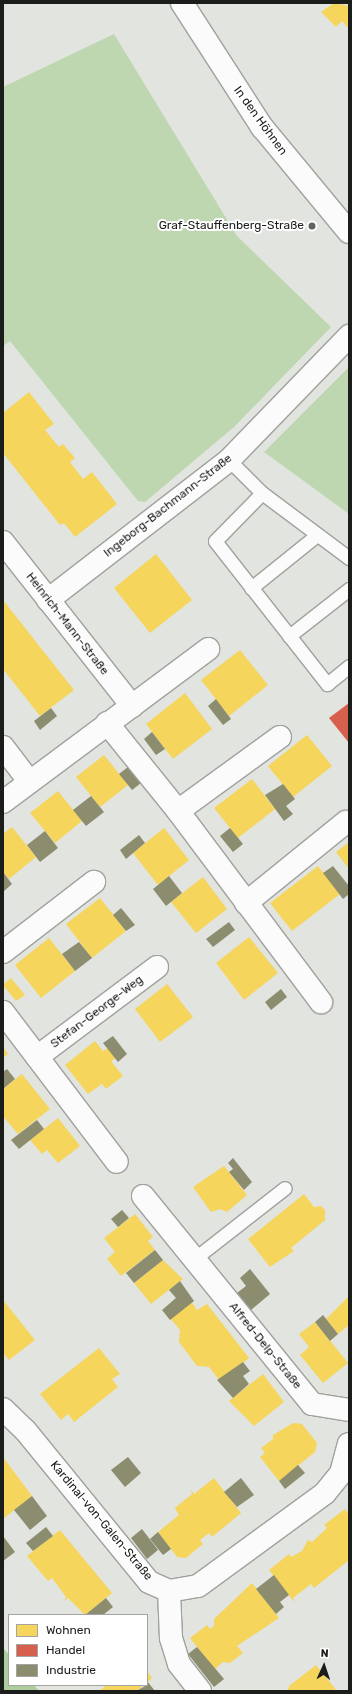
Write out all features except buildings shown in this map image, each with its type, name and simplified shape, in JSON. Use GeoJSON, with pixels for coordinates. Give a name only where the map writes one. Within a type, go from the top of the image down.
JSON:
{"type":"FeatureCollection","features":[{"type":"Feature","properties":{"kind":"street","name":"In den Höhnen"},"geometry":{"type":"LineString","coordinates":[[182,3],[262,127],[349,232]]}},
{"type":"Feature","properties":{"kind":"street","name":"Ingeborg-Bachmann-Straße"},"geometry":{"type":"LineString","coordinates":[[48,600],[229,460],[349,336]]}},
{"type":"Feature","properties":{"kind":"street","name":"Heinrich-Mann-Straße"},"geometry":{"type":"LineString","coordinates":[[3,542],[132,706]]}},
{"type":"Feature","properties":{"kind":"street"},"geometry":{"type":"LineString","coordinates":[[3,802],[29,781],[208,649]]}},
{"type":"Feature","properties":{"kind":"street"},"geometry":{"type":"LineString","coordinates":[[107,723],[178,811],[321,1002]]}},
{"type":"Feature","properties":{"kind":"street"},"geometry":{"type":"LineString","coordinates":[[178,811],[280,737]]}},
{"type":"Feature","properties":{"kind":"street"},"geometry":{"type":"LineString","coordinates":[[3,747],[29,781]]}},
{"type":"Feature","properties":{"kind":"street"},"geometry":{"type":"LineString","coordinates":[[246,903],[346,822]]}},
{"type":"Feature","properties":{"kind":"street"},"geometry":{"type":"LineString","coordinates":[[3,952],[94,882]]}},
{"type":"Feature","properties":{"kind":"street","name":"Stefan-George-Weg"},"geometry":{"type":"LineString","coordinates":[[37,1056],[157,967]]}},
{"type":"Feature","properties":{"kind":"street"},"geometry":{"type":"LineString","coordinates":[[3,1012],[117,1162]]}},
{"type":"Feature","properties":{"kind":"street","name":"Alfred-Delp-Straße"},"geometry":{"type":"LineString","coordinates":[[143,1196],[312,1404],[349,1410]]}},
{"type":"Feature","properties":{"kind":"street","name":"Kardinal-von-Galen-Straße"},"geometry":{"type":"LineString","coordinates":[[3,1409],[26,1430],[148,1582],[169,1590],[198,1586],[345,1476],[349,1444]]}},
{"type":"Feature","properties":{"kind":"street"},"geometry":{"type":"LineString","coordinates":[[169,1590],[170,1638],[179,1664],[200,1691]]}},
{"type":"Feature","properties":{"kind":"lane"},"geometry":{"type":"LineString","coordinates":[[229,460],[262,493],[349,558]]}},
{"type":"Feature","properties":{"kind":"lane"},"geometry":{"type":"LineString","coordinates":[[262,493],[215,541],[327,684],[349,666]]}},
{"type":"Feature","properties":{"kind":"lane"},"geometry":{"type":"LineString","coordinates":[[251,588],[317,535]]}},
{"type":"Feature","properties":{"kind":"lane"},"geometry":{"type":"LineString","coordinates":[[289,636],[349,589]]}},
{"type":"Feature","properties":{"kind":"lane"},"geometry":{"type":"LineString","coordinates":[[194,1259],[285,1188]]}},
{"type":"Feature","properties":{"kind":"green space"},"geometry":{"type":"Polygon","coordinates":[[[114,34],[237,236],[331,327],[234,427],[145,502],[138,501],[10,341],[3,346],[3,87],[114,34]]]}},
{"type":"Feature","properties":{"kind":"green space"},"geometry":{"type":"Polygon","coordinates":[[[349,367],[349,514],[264,452],[349,367]]]}},
{"type":"Feature","properties":{"kind":"green space"},"geometry":{"type":"Polygon","coordinates":[[[3,1648],[8,1654],[8,1686],[35,1686],[39,1691],[3,1691],[3,1648]]]}},
{"type":"Feature","properties":{"kind":"place","name":"Graf-Stauffenberg-Straße"},"geometry":{"type":"Point","coordinates":[312,226]}}]}
